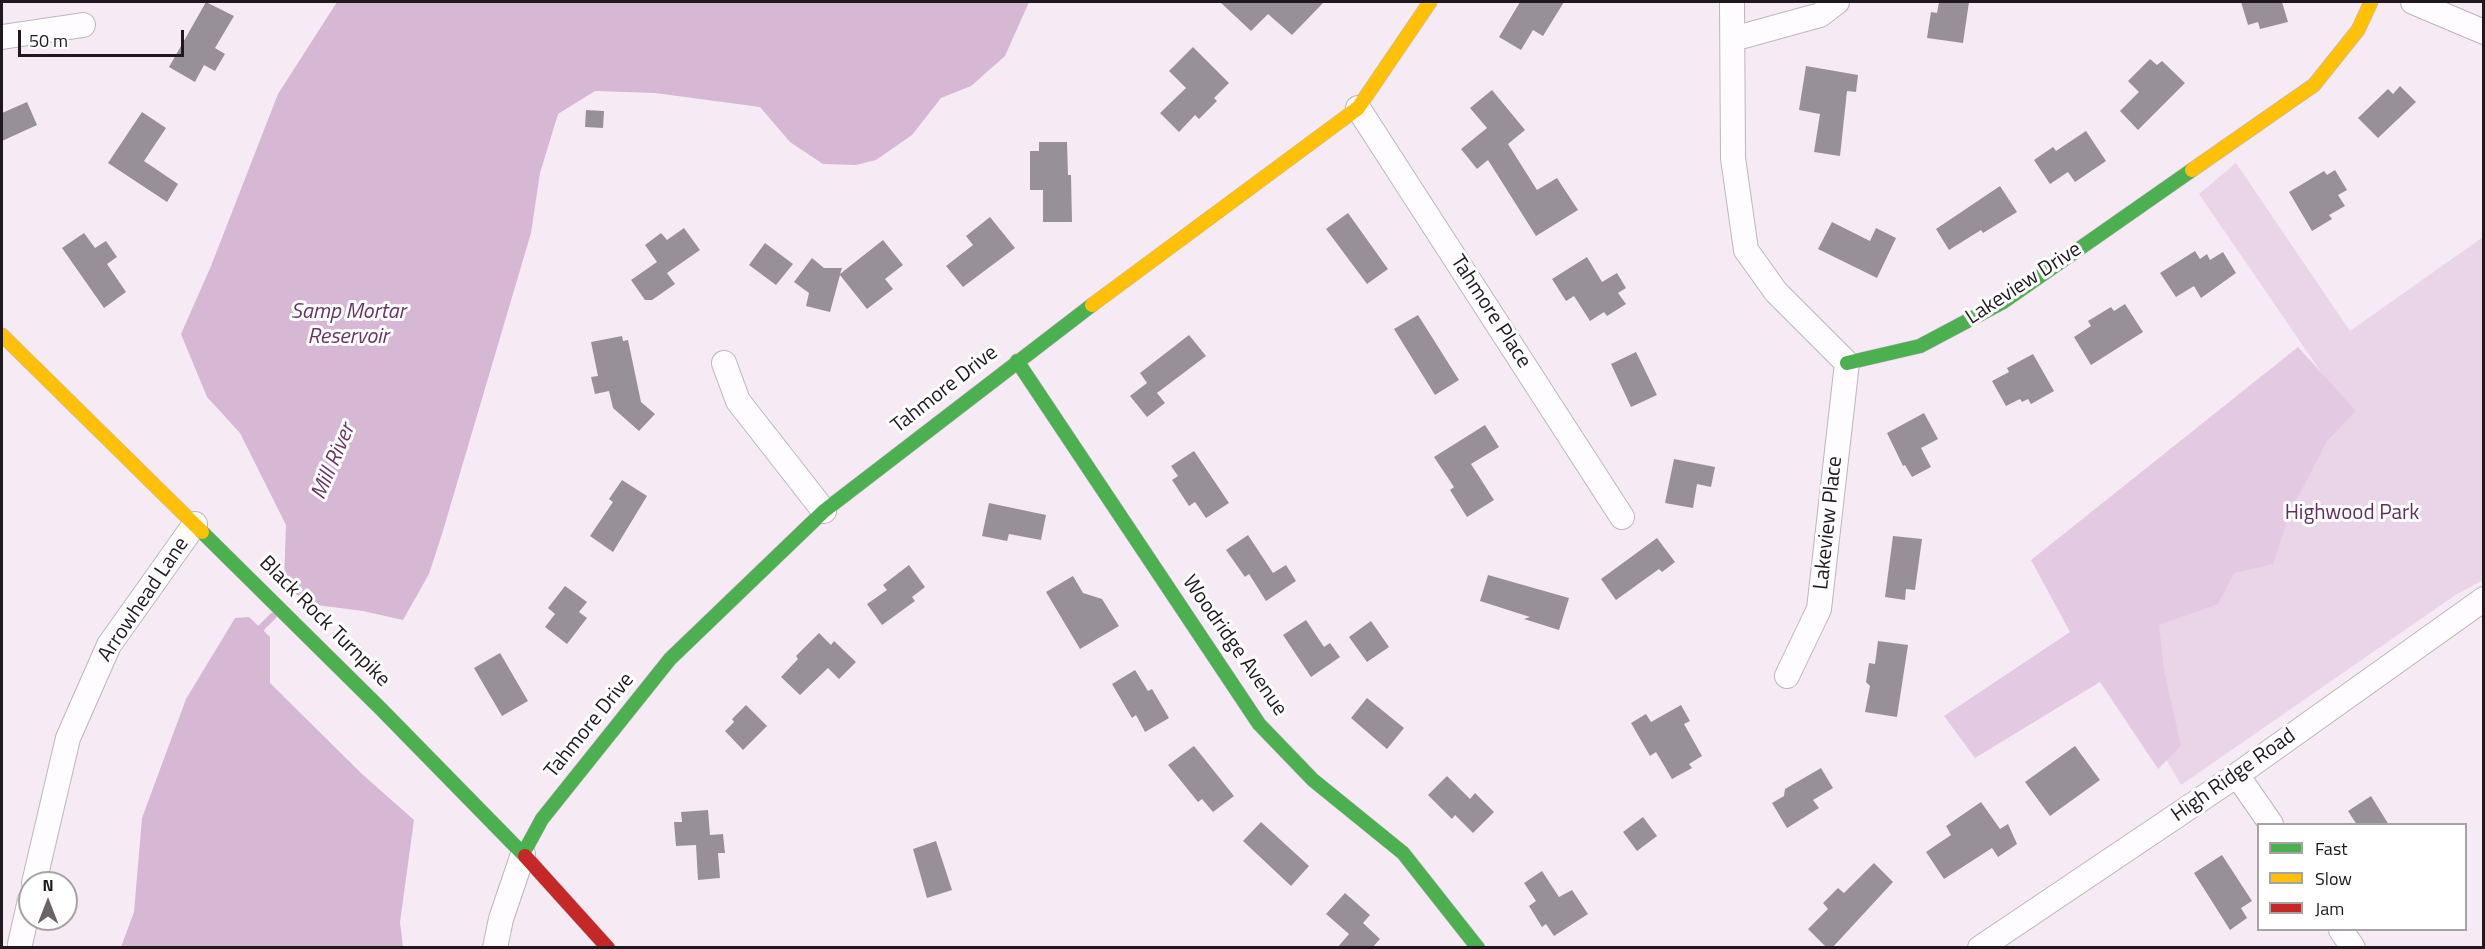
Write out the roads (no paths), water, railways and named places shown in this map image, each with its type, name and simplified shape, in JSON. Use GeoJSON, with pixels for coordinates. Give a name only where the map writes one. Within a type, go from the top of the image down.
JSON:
{"type":"FeatureCollection","features":[{"type":"Feature","properties":{"kind":"street","name":"Tahmore Drive"},"geometry":{"type":"LineString","coordinates":[[523,854],[542,819],[670,660],[824,511],[1017,361],[1358,108],[1430,2]]}},
{"type":"Feature","properties":{"kind":"street"},"geometry":{"type":"LineString","coordinates":[[1732,2],[1733,158],[1746,250],[1776,292],[1847,363]]}},
{"type":"Feature","properties":{"kind":"street"},"geometry":{"type":"LineString","coordinates":[[1732,39],[1820,15],[1837,2]]}},
{"type":"Feature","properties":{"kind":"street","name":"Lakeview Drive"},"geometry":{"type":"LineString","coordinates":[[1847,363],[1920,346],[2003,302],[2314,85],[2358,30],[2372,2]]}},
{"type":"Feature","properties":{"kind":"street"},"geometry":{"type":"LineString","coordinates":[[2413,2],[2484,32]]}},
{"type":"Feature","properties":{"kind":"street"},"geometry":{"type":"LineString","coordinates":[[2,37],[83,26]]}},
{"type":"Feature","properties":{"kind":"street","name":"Tahmore Place"},"geometry":{"type":"LineString","coordinates":[[1358,108],[1622,517]]}},
{"type":"Feature","properties":{"kind":"street","name":"Black Rock Turnpike"},"geometry":{"type":"LineString","coordinates":[[2,335],[270,598],[523,854],[608,948]]}},
{"type":"Feature","properties":{"kind":"street","name":"Woodridge Avenue"},"geometry":{"type":"LineString","coordinates":[[1017,361],[1259,724],[1313,780],[1403,853],[1478,948]]}},
{"type":"Feature","properties":{"kind":"street"},"geometry":{"type":"LineString","coordinates":[[724,363],[738,401],[824,511]]}},
{"type":"Feature","properties":{"kind":"street","name":"Lakeview Place"},"geometry":{"type":"LineString","coordinates":[[1787,676],[1819,609],[1847,363]]}},
{"type":"Feature","properties":{"kind":"street","name":"Arrowhead Lane"},"geometry":{"type":"LineString","coordinates":[[37,871],[68,738],[104,655],[195,524]]}},
{"type":"Feature","properties":{"kind":"street","name":"High Ridge Road"},"geometry":{"type":"LineString","coordinates":[[1980,948],[2237,775],[2484,599]]}},
{"type":"Feature","properties":{"kind":"street"},"geometry":{"type":"LineString","coordinates":[[2237,775],[2270,823]]}},
{"type":"Feature","properties":{"kind":"street"},"geometry":{"type":"LineString","coordinates":[[495,948],[501,919],[523,854]]}},
{"type":"Feature","properties":{"kind":"street"},"geometry":{"type":"LineString","coordinates":[[20,944],[23,931]]}},
{"type":"Feature","properties":{"kind":"street"},"geometry":{"type":"LineString","coordinates":[[2342,931],[2353,948]]}},
{"type":"Feature","properties":{"kind":"water","name":"Samp Mortar Reservoir"},"geometry":{"type":"Polygon","coordinates":[[[337,2],[1029,2],[1005,56],[971,86],[941,98],[912,135],[876,160],[856,165],[823,164],[790,142],[760,107],[655,93],[595,91],[558,114],[540,173],[531,233],[442,534],[429,574],[403,620],[363,611],[309,604],[284,581],[286,525],[240,433],[207,397],[181,334],[211,266],[278,94],[337,2]]]}},
{"type":"Feature","properties":{"kind":"water"},"geometry":{"type":"Polygon","coordinates":[[[249,617],[270,637],[270,683],[362,774],[414,820],[400,922],[403,947],[121,947],[134,912],[142,818],[186,699],[235,618],[249,617]]]}},
{"type":"Feature","properties":{"kind":"waterway","name":"Mill River"},"geometry":{"type":"LineString","coordinates":[[260,636],[261,628],[273,616]]}},
{"type":"Feature","properties":{"kind":"park label","name":"Highwood Park"},"geometry":{"type":"Point","coordinates":[2352,514]}}]}
